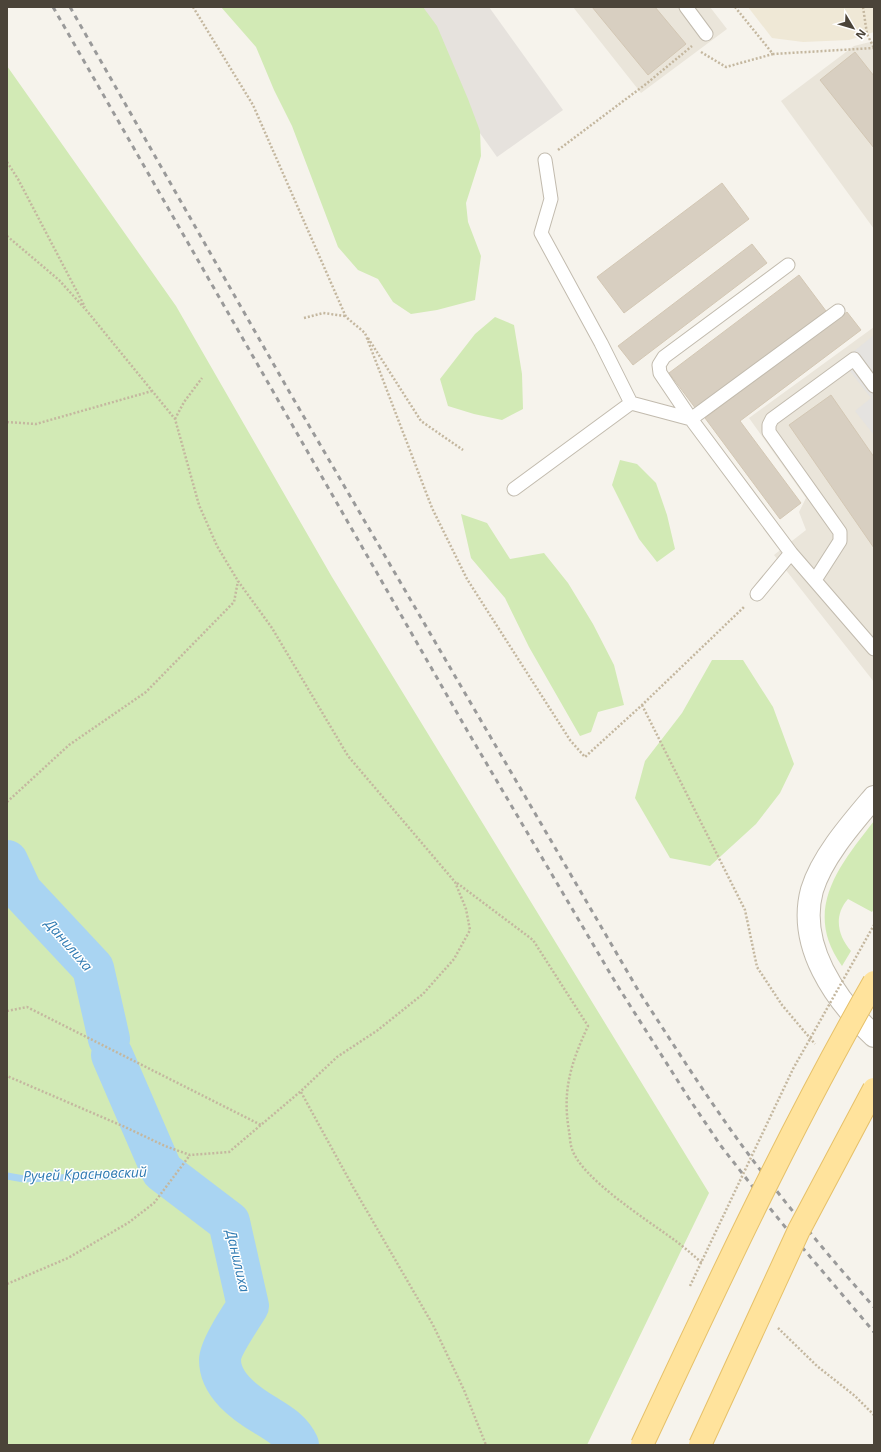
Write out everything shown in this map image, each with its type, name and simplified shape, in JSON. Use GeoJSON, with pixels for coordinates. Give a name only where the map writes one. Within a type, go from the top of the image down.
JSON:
{"type":"FeatureCollection","features":[{"type":"Feature","properties":{"kind":"main road"},"geometry":{"type":"LineString","coordinates":[[642,1445],[712,1295],[801,1117],[840,1042],[874,982]]}},
{"type":"Feature","properties":{"kind":"main road"},"geometry":{"type":"LineString","coordinates":[[700,1445],[799,1230],[874,1089]]}},
{"type":"Feature","properties":{"kind":"street"},"geometry":{"type":"LineString","coordinates":[[874,797],[849,826],[819,873],[812,889],[808,909],[810,936],[819,962],[839,995],[863,1026],[874,1036]]}},
{"type":"Feature","properties":{"kind":"lane"},"geometry":{"type":"LineString","coordinates":[[686,7],[706,34]]}},
{"type":"Feature","properties":{"kind":"lane"},"geometry":{"type":"LineString","coordinates":[[545,160],[552,199],[541,233],[601,342],[631,403],[691,419]]}},
{"type":"Feature","properties":{"kind":"lane"},"geometry":{"type":"LineString","coordinates":[[788,265],[664,357],[659,365],[660,373],[691,419],[791,553],[874,649]]}},
{"type":"Feature","properties":{"kind":"lane"},"geometry":{"type":"LineString","coordinates":[[691,419],[838,311]]}},
{"type":"Feature","properties":{"kind":"lane"},"geometry":{"type":"LineString","coordinates":[[815,580],[840,541],[840,532],[769,432],[769,426],[772,419],[854,359],[874,386]]}},
{"type":"Feature","properties":{"kind":"lane"},"geometry":{"type":"LineString","coordinates":[[514,489],[631,403]]}},
{"type":"Feature","properties":{"kind":"lane"},"geometry":{"type":"LineString","coordinates":[[757,594],[791,553]]}},
{"type":"Feature","properties":{"kind":"path"},"geometry":{"type":"LineString","coordinates":[[193,7],[253,105],[346,316],[365,334],[421,421],[463,450]]}},
{"type":"Feature","properties":{"kind":"path"},"geometry":{"type":"LineString","coordinates":[[735,7],[773,54]]}},
{"type":"Feature","properties":{"kind":"path"},"geometry":{"type":"LineString","coordinates":[[691,47],[726,67],[773,54],[874,48],[867,34],[863,7]]}},
{"type":"Feature","properties":{"kind":"path"},"geometry":{"type":"LineString","coordinates":[[545,160],[646,84],[706,34]]}},
{"type":"Feature","properties":{"kind":"path"},"geometry":{"type":"LineString","coordinates":[[7,162],[18,179],[87,311]]}},
{"type":"Feature","properties":{"kind":"path"},"geometry":{"type":"LineString","coordinates":[[7,236],[59,280],[87,311],[175,419],[198,505],[217,546],[238,581],[272,628],[348,756],[455,882],[534,940],[588,1026],[576,1052],[568,1082],[567,1117],[572,1150],[582,1166],[600,1184],[704,1264]]}},
{"type":"Feature","properties":{"kind":"path"},"geometry":{"type":"LineString","coordinates":[[304,318],[323,313],[346,316]]}},
{"type":"Feature","properties":{"kind":"path"},"geometry":{"type":"LineString","coordinates":[[365,334],[432,508],[467,579],[570,740],[585,757],[757,594]]}},
{"type":"Feature","properties":{"kind":"path"},"geometry":{"type":"LineString","coordinates":[[175,419],[184,402],[202,378]]}},
{"type":"Feature","properties":{"kind":"path"},"geometry":{"type":"LineString","coordinates":[[7,422],[36,424],[152,391]]}},
{"type":"Feature","properties":{"kind":"path"},"geometry":{"type":"LineString","coordinates":[[7,802],[69,745],[146,692],[234,602],[238,581]]}},
{"type":"Feature","properties":{"kind":"path"},"geometry":{"type":"LineString","coordinates":[[642,704],[746,910],[757,966],[782,1005],[818,1048]]}},
{"type":"Feature","properties":{"kind":"path"},"geometry":{"type":"LineString","coordinates":[[7,1076],[126,1127],[165,1146],[190,1155],[229,1152],[301,1092],[337,1057],[378,1030],[423,994],[454,959],[470,930],[466,909],[455,882]]}},
{"type":"Feature","properties":{"kind":"path"},"geometry":{"type":"LineString","coordinates":[[7,1011],[27,1007],[261,1125]]}},
{"type":"Feature","properties":{"kind":"path"},"geometry":{"type":"LineString","coordinates":[[301,1092],[353,1187],[433,1324],[464,1390],[486,1445]]}},
{"type":"Feature","properties":{"kind":"path"},"geometry":{"type":"LineString","coordinates":[[7,1284],[68,1258],[128,1223],[154,1203],[190,1155]]}},
{"type":"Feature","properties":{"kind":"path"},"geometry":{"type":"LineString","coordinates":[[777,1326],[812,1361],[855,1396],[874,1415]]}},
{"type":"Feature","properties":{"kind":"shaded area"},"geometry":{"type":"Polygon","coordinates":[[[390,7],[489,7],[563,110],[497,157],[390,7]]]}},
{"type":"Feature","properties":{"kind":"shaded area"},"geometry":{"type":"Polygon","coordinates":[[[573,7],[710,7],[727,29],[641,93],[573,7]]]}},
{"type":"Feature","properties":{"kind":"shaded area"},"geometry":{"type":"Polygon","coordinates":[[[748,7],[874,7],[874,32],[849,40],[803,42],[772,38],[748,7]]]}},
{"type":"Feature","properties":{"kind":"shaded area"},"geometry":{"type":"Polygon","coordinates":[[[874,41],[874,229],[781,101],[854,46],[874,41]]]}},
{"type":"Feature","properties":{"kind":"shaded area"},"geometry":{"type":"Polygon","coordinates":[[[874,327],[874,682],[774,555],[806,530],[799,512],[806,498],[749,418],[874,327]]]}},
{"type":"Feature","properties":{"kind":"shaded area"},"geometry":{"type":"Polygon","coordinates":[[[874,335],[874,435],[855,411],[871,398],[842,361],[874,335]]]}},
{"type":"Feature","properties":{"kind":"green space"},"geometry":{"type":"Polygon","coordinates":[[[221,7],[423,7],[437,26],[480,131],[481,156],[466,203],[468,222],[481,256],[475,300],[437,310],[411,314],[393,302],[378,279],[358,270],[338,247],[292,126],[274,90],[256,47],[221,7]]]}},
{"type":"Feature","properties":{"kind":"green space"},"geometry":{"type":"Polygon","coordinates":[[[7,66],[176,306],[332,577],[709,1193],[587,1445],[7,1445],[7,66]]]}},
{"type":"Feature","properties":{"kind":"green space"},"geometry":{"type":"Polygon","coordinates":[[[495,317],[514,325],[522,374],[523,409],[502,420],[474,414],[448,406],[440,379],[475,334],[495,317]]]}},
{"type":"Feature","properties":{"kind":"green space"},"geometry":{"type":"Polygon","coordinates":[[[620,460],[637,464],[656,483],[667,515],[675,549],[657,562],[639,539],[612,485],[620,460]]]}},
{"type":"Feature","properties":{"kind":"green space"},"geometry":{"type":"Polygon","coordinates":[[[461,514],[487,523],[510,559],[544,553],[568,583],[593,624],[614,665],[624,705],[598,712],[591,732],[580,736],[529,647],[505,598],[471,558],[461,514]]]}},
{"type":"Feature","properties":{"kind":"green space"},"geometry":{"type":"Polygon","coordinates":[[[712,660],[743,660],[773,707],[794,764],[780,793],[756,824],[710,866],[670,858],[635,798],[645,761],[682,713],[712,660]]]}},
{"type":"Feature","properties":{"kind":"green space"},"geometry":{"type":"Polygon","coordinates":[[[874,821],[874,909],[872,912],[848,899],[843,906],[839,919],[840,932],[851,951],[842,966],[830,946],[825,926],[825,907],[830,889],[838,872],[874,821]]]}},
{"type":"Feature","properties":{"kind":"building"},"geometry":{"type":"Polygon","coordinates":[[[592,7],[655,7],[686,44],[648,75],[592,7]]]}},
{"type":"Feature","properties":{"kind":"building"},"geometry":{"type":"Polygon","coordinates":[[[855,52],[874,76],[874,148],[820,80],[855,52]]]}},
{"type":"Feature","properties":{"kind":"building"},"geometry":{"type":"Polygon","coordinates":[[[722,183],[749,219],[624,313],[597,277],[722,183]]]}},
{"type":"Feature","properties":{"kind":"building"},"geometry":{"type":"Polygon","coordinates":[[[752,244],[767,263],[633,365],[618,346],[752,244]]]}},
{"type":"Feature","properties":{"kind":"building"},"geometry":{"type":"Polygon","coordinates":[[[799,275],[826,311],[696,409],[669,373],[799,275]]]}},
{"type":"Feature","properties":{"kind":"building"},"geometry":{"type":"Polygon","coordinates":[[[847,312],[861,330],[740,421],[801,503],[780,519],[705,418],[847,312]]]}},
{"type":"Feature","properties":{"kind":"building"},"geometry":{"type":"Polygon","coordinates":[[[831,395],[874,457],[874,548],[789,425],[831,395]]]}},
{"type":"Feature","properties":{"kind":"waterway","name":"Данилиха"},"geometry":{"type":"LineString","coordinates":[[7,861],[21,891],[93,968],[109,1039]]}},
{"type":"Feature","properties":{"kind":"waterway","name":"Данилиха"},"geometry":{"type":"LineString","coordinates":[[112,1055],[162,1171],[229,1222],[248,1306],[223,1348],[220,1360],[224,1377],[242,1399],[284,1427],[292,1435],[298,1445]]}},
{"type":"Feature","properties":{"kind":"waterway","name":"Ручей Красновский"},"geometry":{"type":"LineString","coordinates":[[7,1176],[24,1179],[115,1176],[162,1171]]}},
{"type":"Feature","properties":{"kind":"railway"},"geometry":{"type":"LineString","coordinates":[[53,7],[468,732],[617,985],[721,1146],[790,1233],[874,1332]]}},
{"type":"Feature","properties":{"kind":"railway"},"geometry":{"type":"LineString","coordinates":[[70,7],[290,393],[638,990],[748,1154],[818,1243],[874,1307]]}}]}
